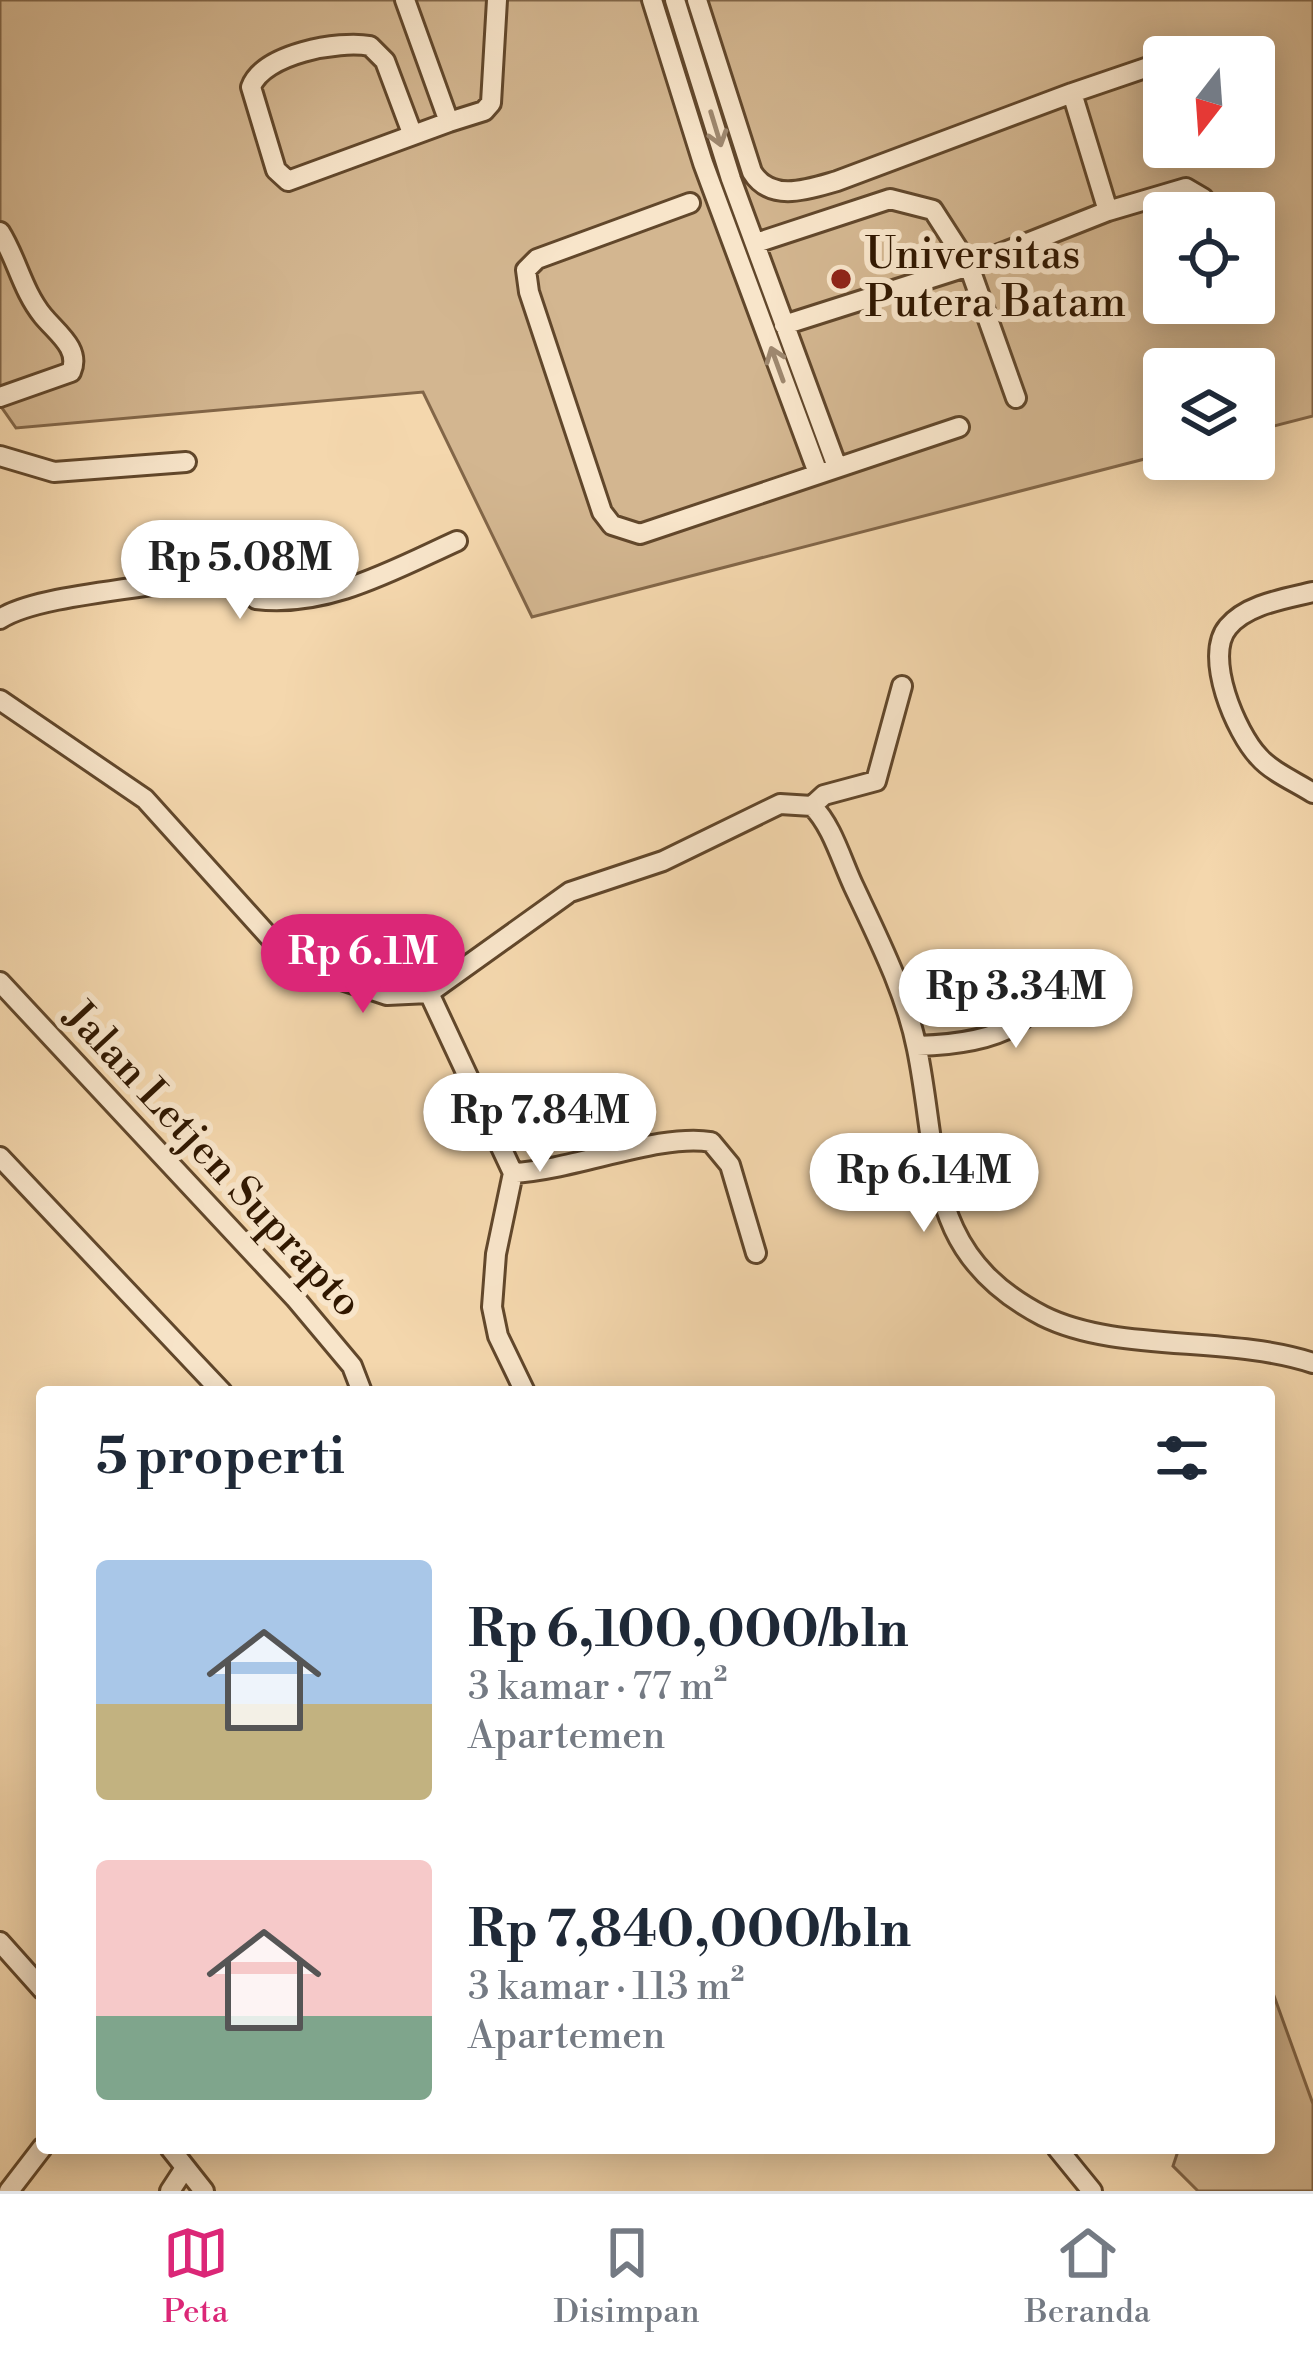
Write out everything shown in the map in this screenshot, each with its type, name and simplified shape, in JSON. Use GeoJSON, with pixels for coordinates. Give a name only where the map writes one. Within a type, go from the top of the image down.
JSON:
{"type":"FeatureCollection","features":[{"type":"Feature","properties":{"kind":"street"},"geometry":{"type":"LineString","coordinates":[[405,0],[448,122]]}},
{"type":"Feature","properties":{"kind":"street"},"geometry":{"type":"LineString","coordinates":[[412,133],[385,62],[370,46],[355,43],[318,51],[272,65],[253,80],[253,98],[276,170],[285,179],[300,181],[412,133],[484,111],[491,103],[497,0]]}},
{"type":"Feature","properties":{"kind":"street"},"geometry":{"type":"LineString","coordinates":[[652,0],[711,186],[827,470]]}},
{"type":"Feature","properties":{"kind":"street"},"geometry":{"type":"LineString","coordinates":[[675,0],[731,179],[784,325],[827,470]]}},
{"type":"Feature","properties":{"kind":"street"},"geometry":{"type":"LineString","coordinates":[[698,0],[752,172],[766,187],[780,190],[802,191],[837,181],[1143,69]]}},
{"type":"Feature","properties":{"kind":"street"},"geometry":{"type":"LineString","coordinates":[[665,43],[687,36]]}},
{"type":"Feature","properties":{"kind":"street"},"geometry":{"type":"LineString","coordinates":[[675,72],[697,66]]}},
{"type":"Feature","properties":{"kind":"street"},"geometry":{"type":"LineString","coordinates":[[1072,93],[1108,211]]}},
{"type":"Feature","properties":{"kind":"street"},"geometry":{"type":"LineString","coordinates":[[711,186],[731,179]]}},
{"type":"Feature","properties":{"kind":"street"},"geometry":{"type":"LineString","coordinates":[[756,243],[898,199],[932,210],[969,266],[1016,398]]}},
{"type":"Feature","properties":{"kind":"street"},"geometry":{"type":"LineString","coordinates":[[784,325],[969,266],[1143,201]]}},
{"type":"Feature","properties":{"kind":"street"},"geometry":{"type":"LineString","coordinates":[[690,203],[537,259],[526,270],[529,292],[602,512],[612,525],[640,534],[959,427]]}},
{"type":"Feature","properties":{"kind":"street"},"geometry":{"type":"LineString","coordinates":[[0,232],[25,292],[74,351],[75,364],[71,372],[0,398]]}},
{"type":"Feature","properties":{"kind":"street"},"geometry":{"type":"LineString","coordinates":[[0,456],[54,472],[186,462]]}},
{"type":"Feature","properties":{"kind":"street"},"geometry":{"type":"LineString","coordinates":[[0,619],[26,606],[147,590],[228,572],[256,599],[311,597],[373,579],[457,541]]}},
{"type":"Feature","properties":{"kind":"street"},"geometry":{"type":"LineString","coordinates":[[1313,592],[1243,613],[1221,638],[1220,658],[1247,742],[1261,760],[1313,793]]}},
{"type":"Feature","properties":{"kind":"street"},"geometry":{"type":"LineString","coordinates":[[0,700],[145,799],[200,855],[238,906],[297,958],[387,995],[429,993],[570,892],[663,861],[780,804],[812,806],[824,795],[876,781],[902,686]]}},
{"type":"Feature","properties":{"kind":"street"},"geometry":{"type":"LineString","coordinates":[[812,806],[883,948],[917,1046],[938,1196],[949,1226],[981,1271],[1013,1298],[1083,1330],[1232,1344],[1313,1363]]}},
{"type":"Feature","properties":{"kind":"street"},"geometry":{"type":"LineString","coordinates":[[917,1046],[974,1040],[1018,1021],[1034,1006],[1050,964]]}},
{"type":"Feature","properties":{"kind":"street","name":"Jalan Letjen Suprapto"},"geometry":{"type":"LineString","coordinates":[[0,982],[295,1298],[352,1366],[360,1386]]}},
{"type":"Feature","properties":{"kind":"street"},"geometry":{"type":"LineString","coordinates":[[429,993],[514,1173],[492,1307],[497,1336],[522,1386]]}},
{"type":"Feature","properties":{"kind":"street"},"geometry":{"type":"LineString","coordinates":[[514,1173],[595,1162],[661,1143],[711,1142],[730,1165],[756,1253]]}},
{"type":"Feature","properties":{"kind":"street"},"geometry":{"type":"LineString","coordinates":[[0,1157],[215,1386]]}},
{"type":"Feature","properties":{"kind":"street"},"geometry":{"type":"LineString","coordinates":[[0,1942],[36,1982]]}},
{"type":"Feature","properties":{"kind":"street"},"geometry":{"type":"LineString","coordinates":[[10,2191],[38,2154]]}},
{"type":"Feature","properties":{"kind":"street"},"geometry":{"type":"LineString","coordinates":[[174,2154],[204,2191]]}},
{"type":"Feature","properties":{"kind":"street"},"geometry":{"type":"LineString","coordinates":[[1062,2154],[1089,2190]]}},
{"type":"Feature","properties":{"kind":"street"},"geometry":{"type":"LineString","coordinates":[[170,2191],[185,2168]]}},
{"type":"Feature","properties":{"kind":"shaded area"},"geometry":{"type":"Polygon","coordinates":[[[0,0],[1313,0],[1313,416],[1275,426],[1275,348],[1143,348],[1143,459],[532,617],[423,392],[16,428],[0,405],[0,0]]]}},
{"type":"Feature","properties":{"kind":"shaded area"},"geometry":{"type":"Polygon","coordinates":[[[1275,1999],[1313,2104],[1313,2191],[1198,2191],[1173,2166],[1177,2154],[1275,2154],[1275,1999]]]}},
{"type":"Feature","properties":{"kind":"place","name":"Universitas Putera Batam"},"geometry":{"type":"Point","coordinates":[841,279]}}]}
